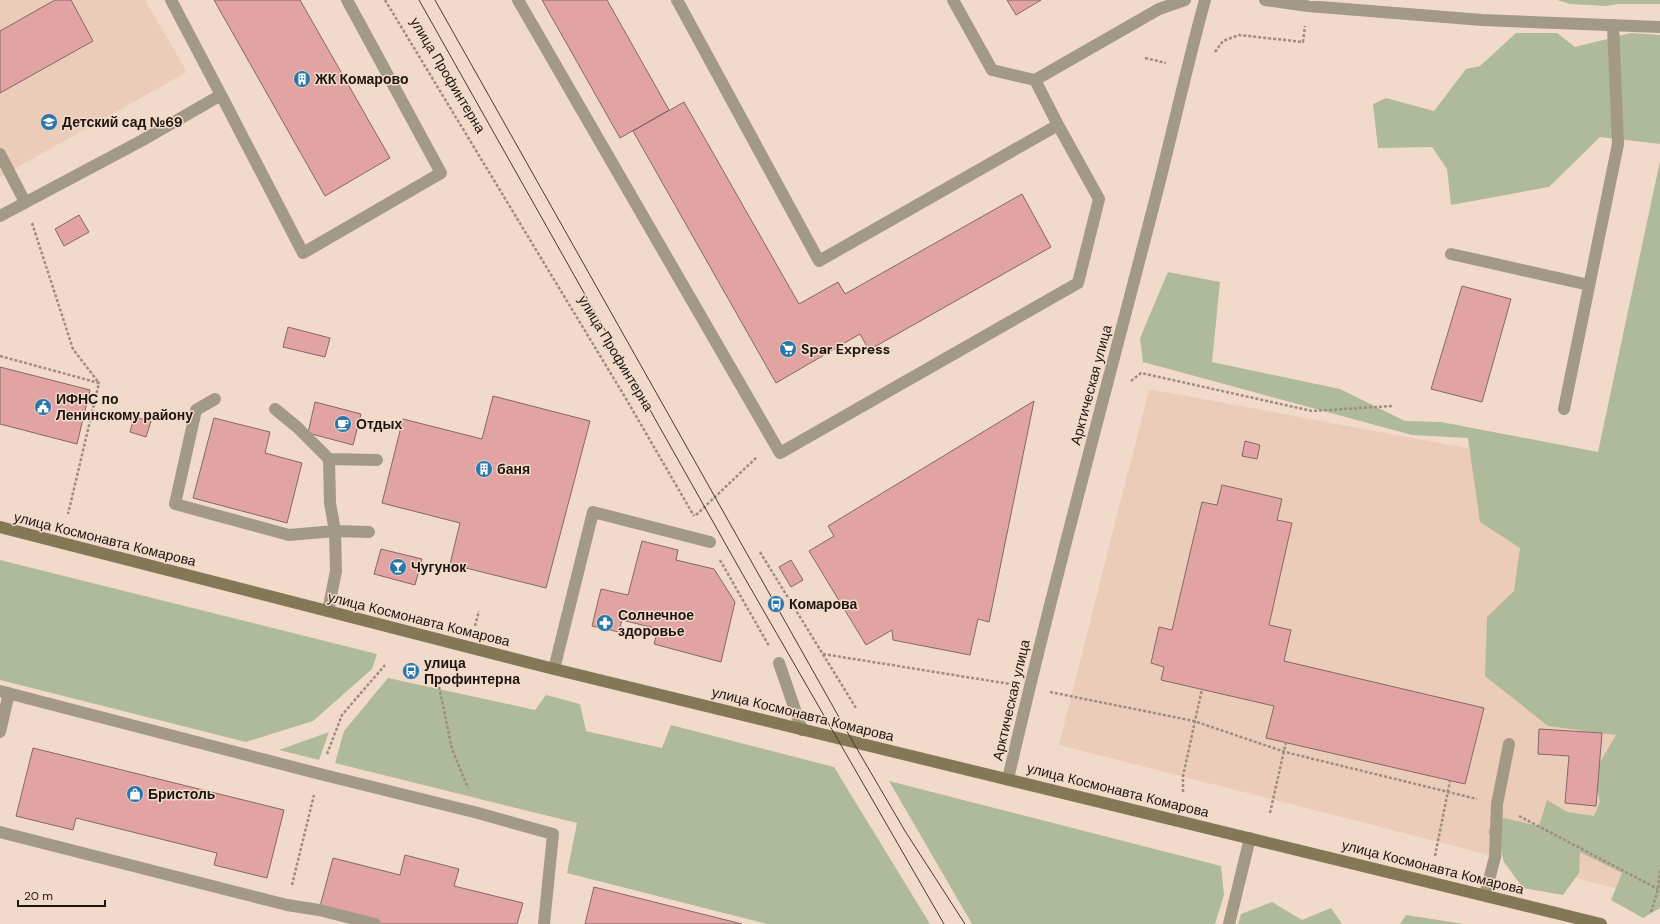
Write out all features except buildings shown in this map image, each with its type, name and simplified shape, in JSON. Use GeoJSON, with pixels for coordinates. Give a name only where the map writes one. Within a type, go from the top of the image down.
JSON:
{"type":"FeatureCollection","features":[{"type":"Feature","properties":{"kind":"street"},"geometry":{"type":"LineString","coordinates":[[171,0],[303,253],[441,173],[348,0]]}},
{"type":"Feature","properties":{"kind":"street"},"geometry":{"type":"LineString","coordinates":[[518,0],[780,453],[1078,283],[1099,199],[1035,80]]}},
{"type":"Feature","properties":{"kind":"street"},"geometry":{"type":"LineString","coordinates":[[677,0],[819,261],[1058,125]]}},
{"type":"Feature","properties":{"kind":"street"},"geometry":{"type":"LineString","coordinates":[[953,0],[992,70],[1035,80],[1156,5],[1185,0]]}},
{"type":"Feature","properties":{"kind":"street","name":"Арктическая улица"},"geometry":{"type":"LineString","coordinates":[[1008,779],[1028,687],[1154,205],[1186,68],[1205,0]]}},
{"type":"Feature","properties":{"kind":"street"},"geometry":{"type":"LineString","coordinates":[[1264,0],[1308,6],[1482,20],[1660,27]]}},
{"type":"Feature","properties":{"kind":"street"},"geometry":{"type":"LineString","coordinates":[[1564,409],[1588,285],[1618,144],[1613,25]]}},
{"type":"Feature","properties":{"kind":"street"},"geometry":{"type":"LineString","coordinates":[[0,216],[141,141],[221,95]]}},
{"type":"Feature","properties":{"kind":"street"},"geometry":{"type":"LineString","coordinates":[[0,154],[25,202]]}},
{"type":"Feature","properties":{"kind":"street"},"geometry":{"type":"LineString","coordinates":[[1451,254],[1588,285]]}},
{"type":"Feature","properties":{"kind":"street"},"geometry":{"type":"LineString","coordinates":[[215,399],[196,410],[175,504],[289,534],[369,532]]}},
{"type":"Feature","properties":{"kind":"street"},"geometry":{"type":"LineString","coordinates":[[275,409],[297,427],[329,459],[330,503],[335,532],[336,571],[328,611]]}},
{"type":"Feature","properties":{"kind":"street"},"geometry":{"type":"LineString","coordinates":[[329,459],[377,460]]}},
{"type":"Feature","properties":{"kind":"street"},"geometry":{"type":"LineString","coordinates":[[554,669],[593,512],[710,542]]}},
{"type":"Feature","properties":{"kind":"street","name":"улица Космонавта Комарова"},"geometry":{"type":"LineString","coordinates":[[0,527],[554,669],[1601,924]]}},
{"type":"Feature","properties":{"kind":"street"},"geometry":{"type":"LineString","coordinates":[[780,663],[802,730]]}},
{"type":"Feature","properties":{"kind":"street"},"geometry":{"type":"LineString","coordinates":[[0,732],[5,692],[312,772],[478,813],[553,834],[544,924]]}},
{"type":"Feature","properties":{"kind":"street"},"geometry":{"type":"LineString","coordinates":[[1485,895],[1496,857],[1498,804],[1509,744]]}},
{"type":"Feature","properties":{"kind":"street"},"geometry":{"type":"LineString","coordinates":[[0,832],[287,905],[319,910],[375,924]]}},
{"type":"Feature","properties":{"kind":"street"},"geometry":{"type":"LineString","coordinates":[[1229,924],[1250,838]]}},
{"type":"Feature","properties":{"kind":"path","name":"улица Профинтерна"},"geometry":{"type":"LineString","coordinates":[[385,0],[625,396],[695,516],[773,441]]}},
{"type":"Feature","properties":{"kind":"path"},"geometry":{"type":"LineString","coordinates":[[1214,52],[1224,41],[1239,34],[1303,42],[1308,6]]}},
{"type":"Feature","properties":{"kind":"path"},"geometry":{"type":"LineString","coordinates":[[1145,58],[1186,68]]}},
{"type":"Feature","properties":{"kind":"path"},"geometry":{"type":"LineString","coordinates":[[25,202],[73,350],[99,383]]}},
{"type":"Feature","properties":{"kind":"path"},"geometry":{"type":"LineString","coordinates":[[0,356],[99,383]]}},
{"type":"Feature","properties":{"kind":"path"},"geometry":{"type":"LineString","coordinates":[[1102,400],[1142,373],[1312,411],[1392,406]]}},
{"type":"Feature","properties":{"kind":"path"},"geometry":{"type":"LineString","coordinates":[[68,514],[99,383]]}},
{"type":"Feature","properties":{"kind":"path"},"geometry":{"type":"LineString","coordinates":[[710,542],[780,663]]}},
{"type":"Feature","properties":{"kind":"path"},"geometry":{"type":"LineString","coordinates":[[760,552],[856,708]]}},
{"type":"Feature","properties":{"kind":"path"},"geometry":{"type":"LineString","coordinates":[[824,654],[1028,687],[1194,721],[1285,752],[1498,804],[1658,889]]}},
{"type":"Feature","properties":{"kind":"path"},"geometry":{"type":"LineString","coordinates":[[437,677],[452,749],[478,813]]}},
{"type":"Feature","properties":{"kind":"path"},"geometry":{"type":"LineString","coordinates":[[1183,792],[1183,776],[1202,689]]}},
{"type":"Feature","properties":{"kind":"path"},"geometry":{"type":"LineString","coordinates":[[1270,812],[1285,752],[1286,742]]}},
{"type":"Feature","properties":{"kind":"path"},"geometry":{"type":"LineString","coordinates":[[1435,856],[1450,781]]}},
{"type":"Feature","properties":{"kind":"path"},"geometry":{"type":"LineString","coordinates":[[1651,912],[1658,889],[1660,871]]}},
{"type":"Feature","properties":{"kind":"shaded area","name":"Детский сад №69"},"geometry":{"type":"Polygon","coordinates":[[[0,0],[145,0],[187,72],[0,177],[0,0]]]}},
{"type":"Feature","properties":{"kind":"shaded area"},"geometry":{"type":"Polygon","coordinates":[[[1149,389],[1660,484],[1660,846],[1648,897],[1059,745],[1149,389]]]}},
{"type":"Feature","properties":{"kind":"green space"},"geometry":{"type":"Polygon","coordinates":[[[1557,0],[1660,0],[1660,4],[1618,4],[1606,6],[1570,4],[1557,0]]]}},
{"type":"Feature","properties":{"kind":"green space"},"geometry":{"type":"Polygon","coordinates":[[[1516,33],[1557,33],[1575,47],[1631,33],[1660,35],[1660,144],[1600,137],[1549,187],[1451,205],[1447,169],[1432,147],[1378,148],[1373,104],[1386,98],[1434,111],[1466,69],[1480,66],[1516,33]]]}},
{"type":"Feature","properties":{"kind":"green space"},"geometry":{"type":"Polygon","coordinates":[[[1660,161],[1660,908],[1643,918],[1611,900],[1622,873],[1580,852],[1579,873],[1563,895],[1523,888],[1504,862],[1499,843],[1488,833],[1494,816],[1539,826],[1547,800],[1567,812],[1594,816],[1600,802],[1594,773],[1616,735],[1548,726],[1485,676],[1487,617],[1514,591],[1520,548],[1480,522],[1468,438],[1412,435],[1143,362],[1140,338],[1168,272],[1220,282],[1212,362],[1340,389],[1405,421],[1441,422],[1598,452],[1660,161]]]}},
{"type":"Feature","properties":{"kind":"green space"},"geometry":{"type":"Polygon","coordinates":[[[0,560],[377,654],[372,669],[313,721],[246,742],[0,680],[0,560]]]}},
{"type":"Feature","properties":{"kind":"green space"},"geometry":{"type":"Polygon","coordinates":[[[388,678],[535,710],[546,695],[580,704],[586,731],[662,748],[671,725],[834,767],[930,924],[767,924],[567,873],[577,823],[335,763],[344,731],[388,678]]]}},
{"type":"Feature","properties":{"kind":"green space"},"geometry":{"type":"Polygon","coordinates":[[[329,732],[319,760],[279,750],[329,732]]]}},
{"type":"Feature","properties":{"kind":"green space"},"geometry":{"type":"Polygon","coordinates":[[[889,781],[1221,866],[1224,895],[1215,924],[972,924],[889,781]]]}},
{"type":"Feature","properties":{"kind":"green space"},"geometry":{"type":"Polygon","coordinates":[[[1272,902],[1302,920],[1331,908],[1342,924],[1238,924],[1241,914],[1272,902]]]}},
{"type":"Feature","properties":{"kind":"green space"},"geometry":{"type":"Polygon","coordinates":[[[1406,915],[1464,924],[1400,924],[1406,915]]]}},
{"type":"Feature","properties":{"kind":"tram line"},"geometry":{"type":"LineString","coordinates":[[419,0],[743,575],[944,924]]}},
{"type":"Feature","properties":{"kind":"tram line"},"geometry":{"type":"LineString","coordinates":[[435,0],[853,742],[905,831],[965,924]]}},
{"type":"Feature","properties":{"kind":"place","name":"ЖК Комарово"},"geometry":{"type":"Point","coordinates":[302,79]}},
{"type":"Feature","properties":{"kind":"place","name":"Детский сад №69"},"geometry":{"type":"Point","coordinates":[49,122]}},
{"type":"Feature","properties":{"kind":"place","name":"Spar Express"},"geometry":{"type":"Point","coordinates":[788,349]}},
{"type":"Feature","properties":{"kind":"place","name":"ИФНС по Ленинскому району"},"geometry":{"type":"Point","coordinates":[43,407]}},
{"type":"Feature","properties":{"kind":"place","name":"Отдых"},"geometry":{"type":"Point","coordinates":[343,424]}},
{"type":"Feature","properties":{"kind":"place","name":"баня"},"geometry":{"type":"Point","coordinates":[484,469]}},
{"type":"Feature","properties":{"kind":"place","name":"Чугунок"},"geometry":{"type":"Point","coordinates":[398,567]}},
{"type":"Feature","properties":{"kind":"place","name":"Комарова"},"geometry":{"type":"Point","coordinates":[776,604]}},
{"type":"Feature","properties":{"kind":"place","name":"Солнечное здоровье"},"geometry":{"type":"Point","coordinates":[605,623]}},
{"type":"Feature","properties":{"kind":"place","name":"улица Профинтерна"},"geometry":{"type":"Point","coordinates":[411,671]}},
{"type":"Feature","properties":{"kind":"place","name":"Бристоль"},"geometry":{"type":"Point","coordinates":[135,794]}}]}
